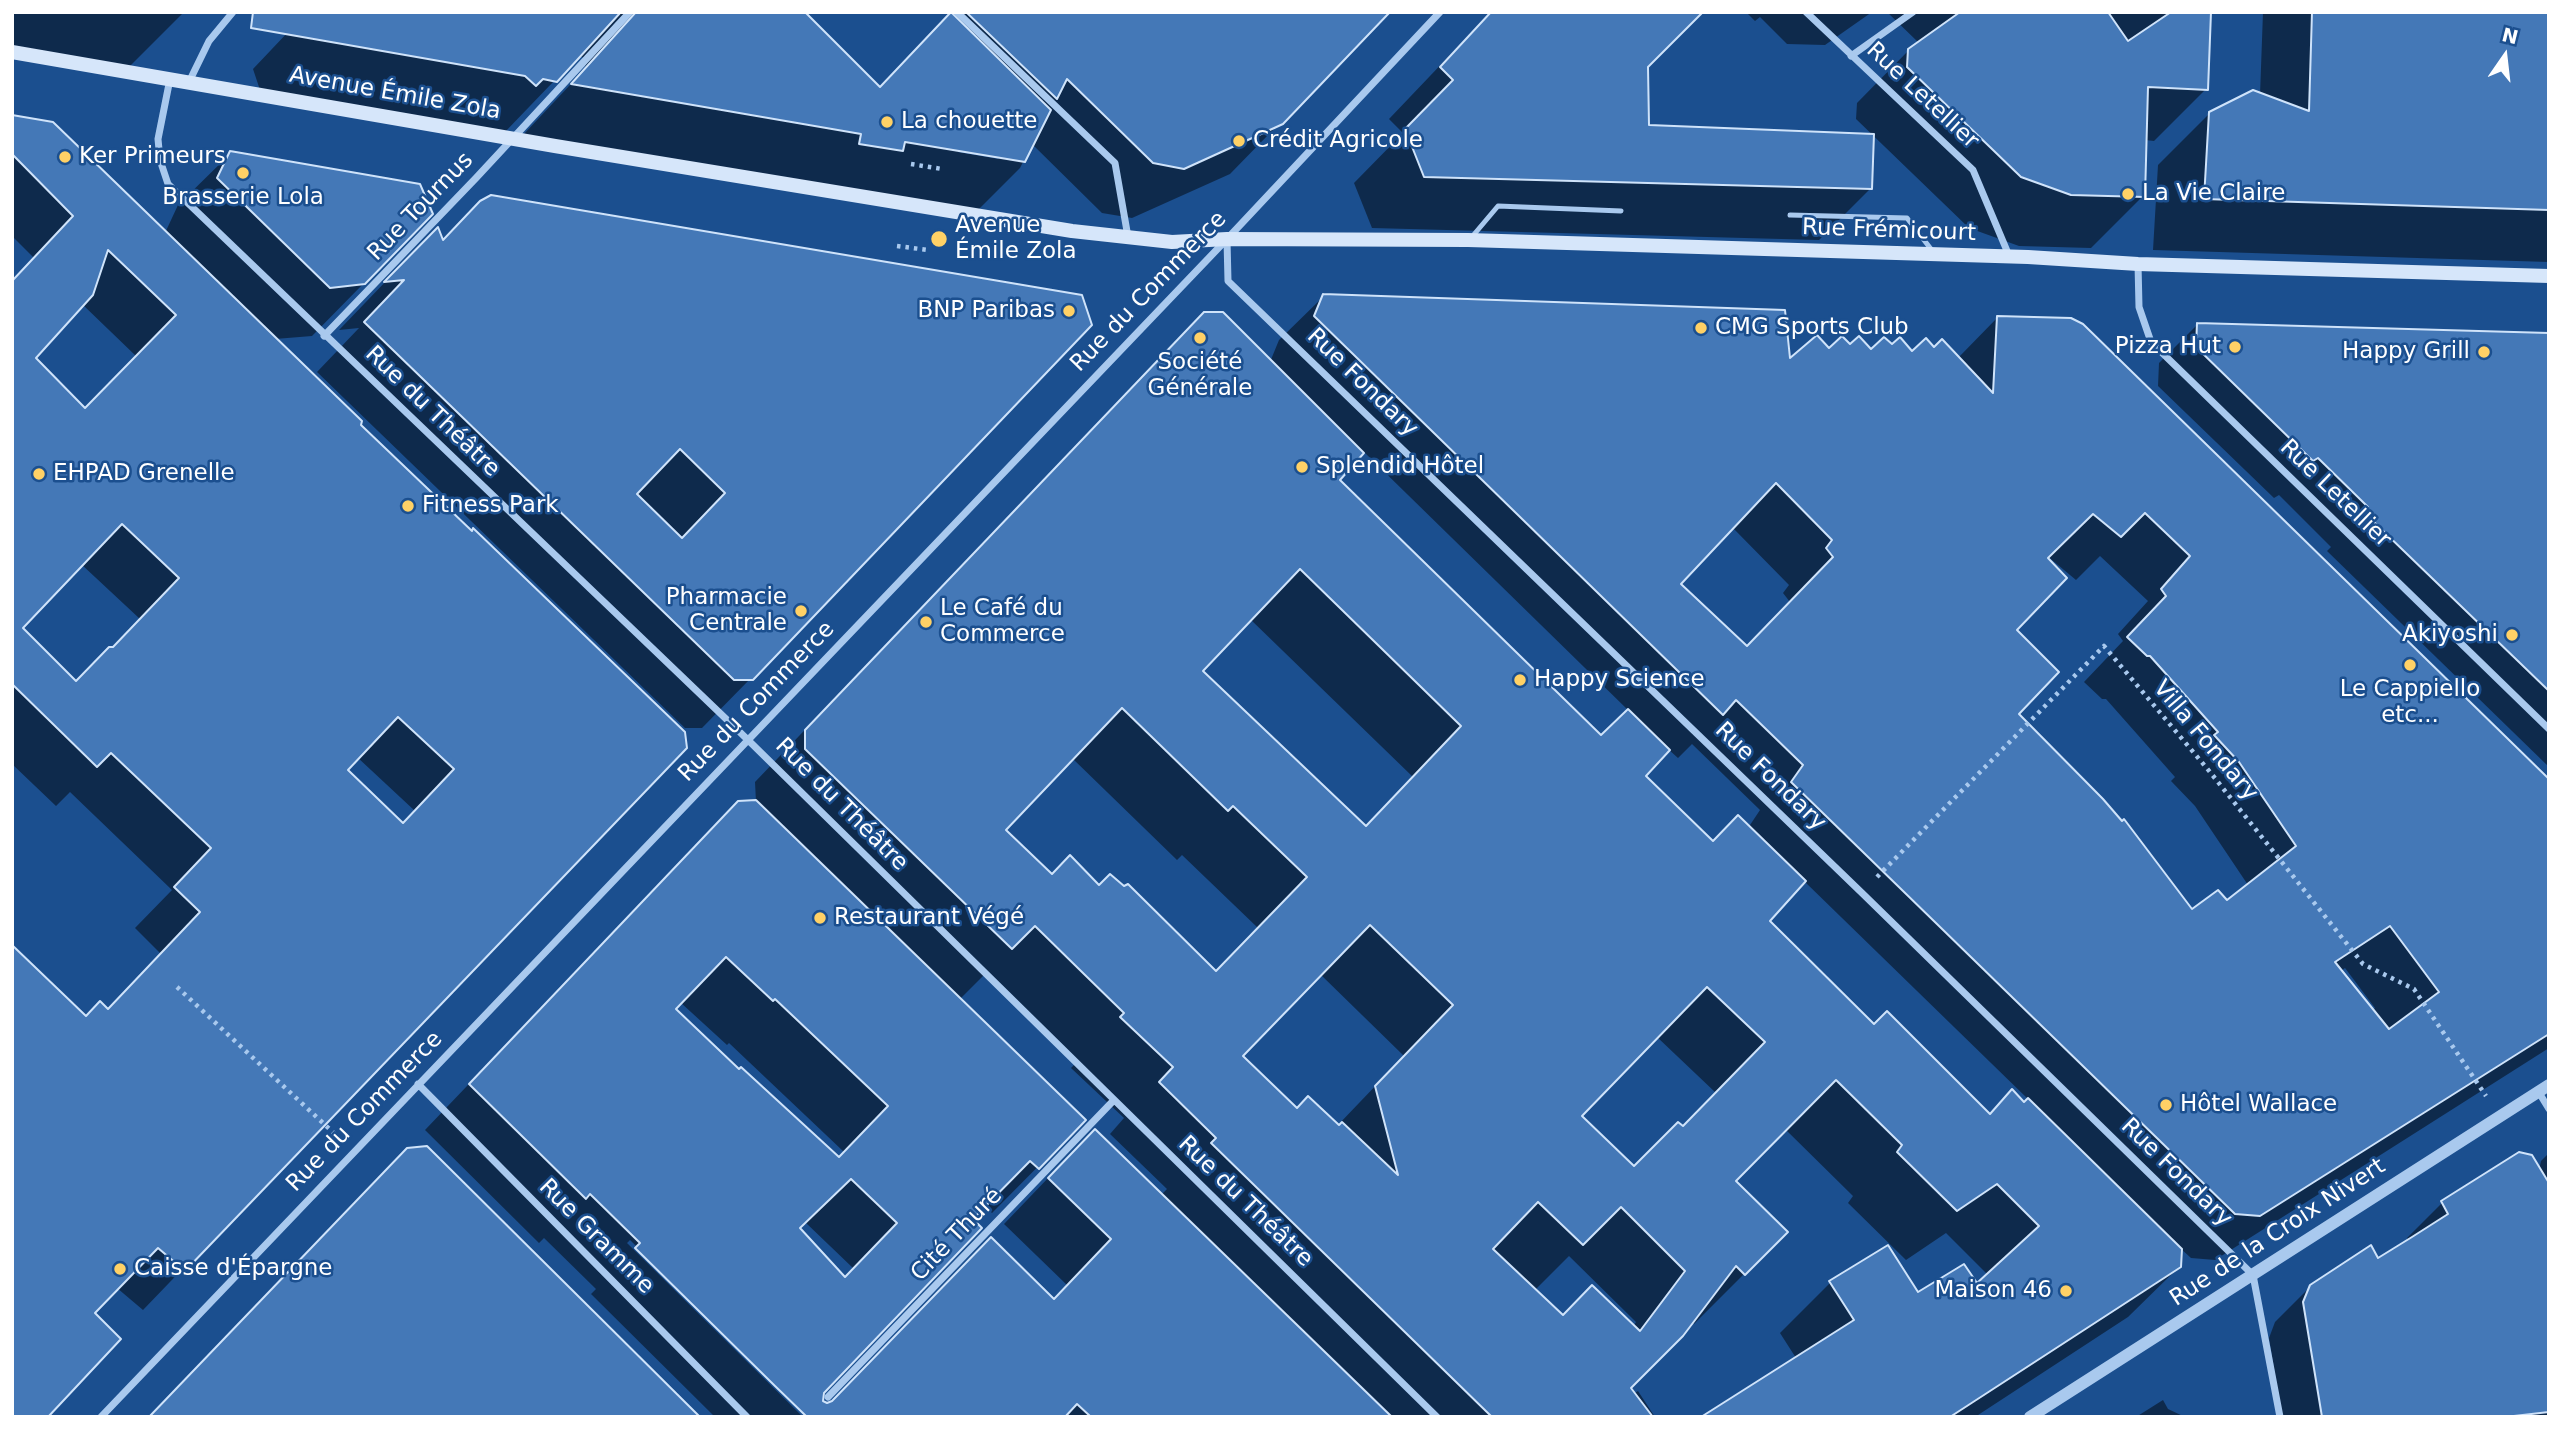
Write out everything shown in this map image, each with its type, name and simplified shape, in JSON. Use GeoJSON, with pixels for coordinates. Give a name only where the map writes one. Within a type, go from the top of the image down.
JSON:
{"type":"FeatureCollection","features":[{"type":"Feature","properties":{"kind":"main road","name":"Avenue Émile Zola"},"geometry":{"type":"LineString","coordinates":[[12,52],[1059,229],[1172,242],[1227,239]]}},
{"type":"Feature","properties":{"kind":"main road","name":"Rue Frémicourt"},"geometry":{"type":"LineString","coordinates":[[1227,239],[1468,240],[2137,264],[2549,275]]}},
{"type":"Feature","properties":{"kind":"street"},"geometry":{"type":"LineString","coordinates":[[189,82],[209,41],[233,12]]}},
{"type":"Feature","properties":{"kind":"street","name":"Rue Tournus"},"geometry":{"type":"LineString","coordinates":[[324,336],[630,12]]}},
{"type":"Feature","properties":{"kind":"street"},"geometry":{"type":"LineString","coordinates":[[957,12],[1115,163],[1128,238]]}},
{"type":"Feature","properties":{"kind":"street","name":"Rue du Commerce"},"geometry":{"type":"LineString","coordinates":[[101,1417],[1227,239],[1440,12]]}},
{"type":"Feature","properties":{"kind":"street","name":"Rue Letellier"},"geometry":{"type":"LineString","coordinates":[[1806,12],[1973,170],[2010,258]]}},
{"type":"Feature","properties":{"kind":"street"},"geometry":{"type":"LineString","coordinates":[[1852,56],[1913,12]]}},
{"type":"Feature","properties":{"kind":"street","name":"Rue du Théâtre"},"geometry":{"type":"LineString","coordinates":[[170,79],[158,139],[160,160],[168,184],[747,739],[1437,1417]]}},
{"type":"Feature","properties":{"kind":"street","name":"Rue Fondary"},"geometry":{"type":"LineString","coordinates":[[1227,239],[1228,281],[1862,892],[2253,1275]]}},
{"type":"Feature","properties":{"kind":"street","name":"Rue Letellier"},"geometry":{"type":"LineString","coordinates":[[2137,264],[2139,307],[2151,342],[2549,729]]}},
{"type":"Feature","properties":{"kind":"street","name":"Rue Gramme"},"geometry":{"type":"LineString","coordinates":[[418,1084],[747,1417]]}},
{"type":"Feature","properties":{"kind":"street"},"geometry":{"type":"LineString","coordinates":[[2543,1088],[2549,1109]]}},
{"type":"Feature","properties":{"kind":"street","name":"Rue de la Croix Nivert"},"geometry":{"type":"LineString","coordinates":[[2031,1417],[2543,1088]]}},
{"type":"Feature","properties":{"kind":"street","name":"Cité Thuré"},"geometry":{"type":"LineString","coordinates":[[828,1397],[1114,1100]]}},
{"type":"Feature","properties":{"kind":"street"},"geometry":{"type":"LineString","coordinates":[[2253,1275],[2280,1417]]}},
{"type":"Feature","properties":{"kind":"lane"},"geometry":{"type":"LineString","coordinates":[[1468,240],[1498,206],[1621,211]]}},
{"type":"Feature","properties":{"kind":"lane"},"geometry":{"type":"LineString","coordinates":[[1790,215],[1908,218],[1936,255]]}},
{"type":"Feature","properties":{"kind":"path"},"geometry":{"type":"LineString","coordinates":[[911,164],[942,169]]}},
{"type":"Feature","properties":{"kind":"path"},"geometry":{"type":"LineString","coordinates":[[897,246],[928,250]]}},
{"type":"Feature","properties":{"kind":"path","name":"Villa Fondary"},"geometry":{"type":"LineString","coordinates":[[1862,892],[2104,646],[2210,772],[2363,964],[2414,989],[2499,1116]]}},
{"type":"Feature","properties":{"kind":"path"},"geometry":{"type":"LineString","coordinates":[[177,987],[353,1152]]}},
{"type":"Feature","properties":{"kind":"building"},"geometry":{"type":"Polygon","coordinates":[[[253,12],[621,12],[557,82],[543,79],[536,86],[525,76],[251,28],[253,12]]]}},
{"type":"Feature","properties":{"kind":"building"},"geometry":{"type":"Polygon","coordinates":[[[636,12],[805,12],[880,87],[951,12],[1051,110],[1025,162],[905,142],[903,151],[859,144],[861,134],[571,84],[636,12]]]}},
{"type":"Feature","properties":{"kind":"building"},"geometry":{"type":"Polygon","coordinates":[[[966,12],[1390,12],[1283,124],[1184,169],[1153,163],[1067,79],[1057,99],[966,12]]]}},
{"type":"Feature","properties":{"kind":"building"},"geometry":{"type":"Polygon","coordinates":[[[1491,12],[1703,12],[1648,67],[1649,125],[1874,134],[1872,189],[1424,177],[1405,129],[1453,80],[1440,67],[1491,12]]]}},
{"type":"Feature","properties":{"kind":"building"},"geometry":{"type":"Polygon","coordinates":[[[1960,12],[2108,12],[2128,41],[2171,12],[2211,12],[2208,90],[2148,87],[2145,197],[2071,195],[2021,177],[1907,67],[1908,49],[1960,12]]]}},
{"type":"Feature","properties":{"kind":"building"},"geometry":{"type":"Polygon","coordinates":[[[2312,12],[2549,12],[2549,210],[2204,199],[2209,112],[2253,90],[2309,111],[2312,12]]]}},
{"type":"Feature","properties":{"kind":"building"},"geometry":{"type":"Polygon","coordinates":[[[12,115],[53,122],[362,421],[361,425],[472,531],[473,528],[685,732],[687,748],[185,1271],[158,1248],[95,1313],[121,1339],[48,1417],[12,1417],[12,945],[86,1016],[100,1001],[108,1009],[200,912],[174,887],[211,848],[111,753],[97,767],[12,684],[12,281],[73,216],[12,154],[12,115]],[[108,250],[93,295],[36,358],[85,408],[176,315],[108,250]],[[122,524],[23,628],[76,681],[109,647],[113,647],[179,578],[122,524]],[[398,717],[348,770],[403,823],[454,769],[398,717]]]}},
{"type":"Feature","properties":{"kind":"building"},"geometry":{"type":"Polygon","coordinates":[[[230,151],[420,184],[433,214],[365,284],[330,288],[217,178],[230,151]]]}},
{"type":"Feature","properties":{"kind":"building"},"geometry":{"type":"Polygon","coordinates":[[[491,195],[1082,295],[1092,325],[753,680],[734,680],[364,322],[404,280],[384,282],[438,227],[443,240],[480,201],[491,195]],[[680,449],[637,494],[682,538],[725,493],[680,449]]]}},
{"type":"Feature","properties":{"kind":"building"},"geometry":{"type":"Polygon","coordinates":[[[1323,294],[1785,310],[1790,358],[1817,335],[1829,348],[1842,336],[1850,344],[1859,336],[1871,349],[1884,337],[1892,344],[1900,337],[1912,351],[1926,338],[1934,347],[1942,339],[1993,393],[1997,316],[2071,318],[2083,324],[2549,779],[2549,1034],[2260,1216],[2235,1214],[1791,782],[1803,765],[1736,700],[1723,715],[1314,316],[1323,294]],[[1776,483],[1681,584],[1747,646],[1833,557],[1826,548],[1832,540],[1776,483]],[[2145,513],[2121,537],[2093,514],[2048,558],[2067,578],[2017,630],[2059,672],[2019,714],[2122,821],[2124,819],[2192,909],[2218,890],[2227,900],[2296,846],[2239,762],[2214,735],[2218,732],[2150,656],[2127,637],[2166,596],[2161,589],[2190,556],[2145,513]],[[2390,926],[2335,962],[2389,1029],[2439,992],[2390,926]]]}},
{"type":"Feature","properties":{"kind":"building"},"geometry":{"type":"Polygon","coordinates":[[[1204,312],[1223,312],[1364,453],[1340,480],[1601,735],[1628,709],[1670,750],[1646,776],[1713,841],[1738,815],[1806,881],[1770,921],[1874,1024],[1887,1011],[1990,1114],[2012,1089],[2024,1102],[2028,1098],[2182,1249],[2181,1267],[1950,1417],[1701,1417],[1854,1320],[1829,1281],[1888,1245],[1918,1292],[1964,1264],[1977,1283],[2039,1226],[1997,1184],[1957,1211],[1897,1152],[1902,1145],[1836,1080],[1736,1181],[1788,1232],[1745,1275],[1736,1266],[1683,1336],[1631,1388],[1653,1417],[1492,1417],[1211,1143],[1216,1138],[1159,1082],[1173,1067],[1120,1017],[1124,1013],[1035,926],[1012,949],[805,749],[805,730],[1204,312]],[[1300,569],[1203,671],[1366,826],[1461,726],[1300,569]],[[1122,708],[1006,830],[1052,874],[1070,855],[1099,885],[1110,874],[1124,886],[1128,884],[1216,971],[1307,877],[1233,806],[1228,811],[1122,708]],[[1370,925],[1243,1056],[1297,1108],[1308,1096],[1339,1125],[1342,1122],[1398,1175],[1375,1086],[1453,1005],[1370,925]],[[1707,987],[1582,1116],[1634,1166],[1678,1122],[1683,1126],[1765,1042],[1707,987]],[[1538,1202],[1493,1249],[1563,1315],[1592,1285],[1640,1331],[1685,1271],[1621,1207],[1583,1245],[1538,1202]]]}},
{"type":"Feature","properties":{"kind":"building"},"geometry":{"type":"Polygon","coordinates":[[[2197,323],[2549,333],[2549,691],[2364,512],[2368,507],[2318,458],[2313,461],[2196,347],[2197,323]]]}},
{"type":"Feature","properties":{"kind":"building"},"geometry":{"type":"Polygon","coordinates":[[[756,800],[1086,1120],[1039,1169],[1030,1161],[973,1219],[982,1228],[824,1393],[823,1401],[832,1401],[991,1237],[1054,1299],[1111,1239],[1048,1178],[1095,1129],[1392,1417],[1091,1417],[1077,1404],[1065,1417],[807,1417],[635,1248],[640,1243],[590,1194],[586,1199],[469,1084],[738,801],[756,800]],[[726,957],[676,1009],[839,1157],[888,1106],[775,999],[773,1001],[726,957]],[[851,1179],[800,1228],[845,1277],[897,1223],[851,1179]]]}},
{"type":"Feature","properties":{"kind":"building"},"geometry":{"type":"Polygon","coordinates":[[[427,1146],[700,1417],[149,1417],[407,1148],[427,1146]]]}},
{"type":"Feature","properties":{"kind":"building"},"geometry":{"type":"Polygon","coordinates":[[[2519,1152],[2532,1155],[2549,1183],[2549,1412],[2505,1417],[2322,1417],[2303,1302],[2310,1285],[2371,1245],[2378,1258],[2412,1237],[2448,1214],[2441,1201],[2519,1152]]]}},
{"type":"Feature","properties":{"kind":"place","name":"La chouette"},"geometry":{"type":"Point","coordinates":[887,122]}},
{"type":"Feature","properties":{"kind":"place","name":"Crédit Agricole"},"geometry":{"type":"Point","coordinates":[1239,141]}},
{"type":"Feature","properties":{"kind":"place","name":"Ker Primeurs"},"geometry":{"type":"Point","coordinates":[65,157]}},
{"type":"Feature","properties":{"kind":"place","name":"Brasserie Lola"},"geometry":{"type":"Point","coordinates":[243,173]}},
{"type":"Feature","properties":{"kind":"place","name":"La Vie Claire"},"geometry":{"type":"Point","coordinates":[2128,194]}},
{"type":"Feature","properties":{"kind":"place","name":"Avenue Émile Zola"},"geometry":{"type":"Point","coordinates":[939,239]}},
{"type":"Feature","properties":{"kind":"place","name":"BNP Paribas"},"geometry":{"type":"Point","coordinates":[1069,311]}},
{"type":"Feature","properties":{"kind":"place","name":"CMG Sports Club"},"geometry":{"type":"Point","coordinates":[1701,328]}},
{"type":"Feature","properties":{"kind":"place","name":"Société Générale"},"geometry":{"type":"Point","coordinates":[1200,338]}},
{"type":"Feature","properties":{"kind":"place","name":"Pizza Hut"},"geometry":{"type":"Point","coordinates":[2235,347]}},
{"type":"Feature","properties":{"kind":"place","name":"Happy Grill"},"geometry":{"type":"Point","coordinates":[2484,352]}},
{"type":"Feature","properties":{"kind":"place","name":"Splendid Hôtel"},"geometry":{"type":"Point","coordinates":[1302,467]}},
{"type":"Feature","properties":{"kind":"place","name":"EHPAD Grenelle"},"geometry":{"type":"Point","coordinates":[39,474]}},
{"type":"Feature","properties":{"kind":"place","name":"Fitness Park"},"geometry":{"type":"Point","coordinates":[408,506]}},
{"type":"Feature","properties":{"kind":"place","name":"Pharmacie Centrale"},"geometry":{"type":"Point","coordinates":[801,611]}},
{"type":"Feature","properties":{"kind":"place","name":"Le Café du Commerce"},"geometry":{"type":"Point","coordinates":[926,622]}},
{"type":"Feature","properties":{"kind":"place","name":"Akiyoshi"},"geometry":{"type":"Point","coordinates":[2512,635]}},
{"type":"Feature","properties":{"kind":"place","name":"Le Cappiello etc..."},"geometry":{"type":"Point","coordinates":[2410,665]}},
{"type":"Feature","properties":{"kind":"place","name":"Happy Science"},"geometry":{"type":"Point","coordinates":[1520,680]}},
{"type":"Feature","properties":{"kind":"place","name":"Restaurant Végé"},"geometry":{"type":"Point","coordinates":[820,918]}},
{"type":"Feature","properties":{"kind":"place","name":"Hôtel Wallace"},"geometry":{"type":"Point","coordinates":[2166,1105]}},
{"type":"Feature","properties":{"kind":"place","name":"Caisse d'Épargne"},"geometry":{"type":"Point","coordinates":[120,1269]}},
{"type":"Feature","properties":{"kind":"place","name":"Maison 46"},"geometry":{"type":"Point","coordinates":[2066,1291]}}]}
